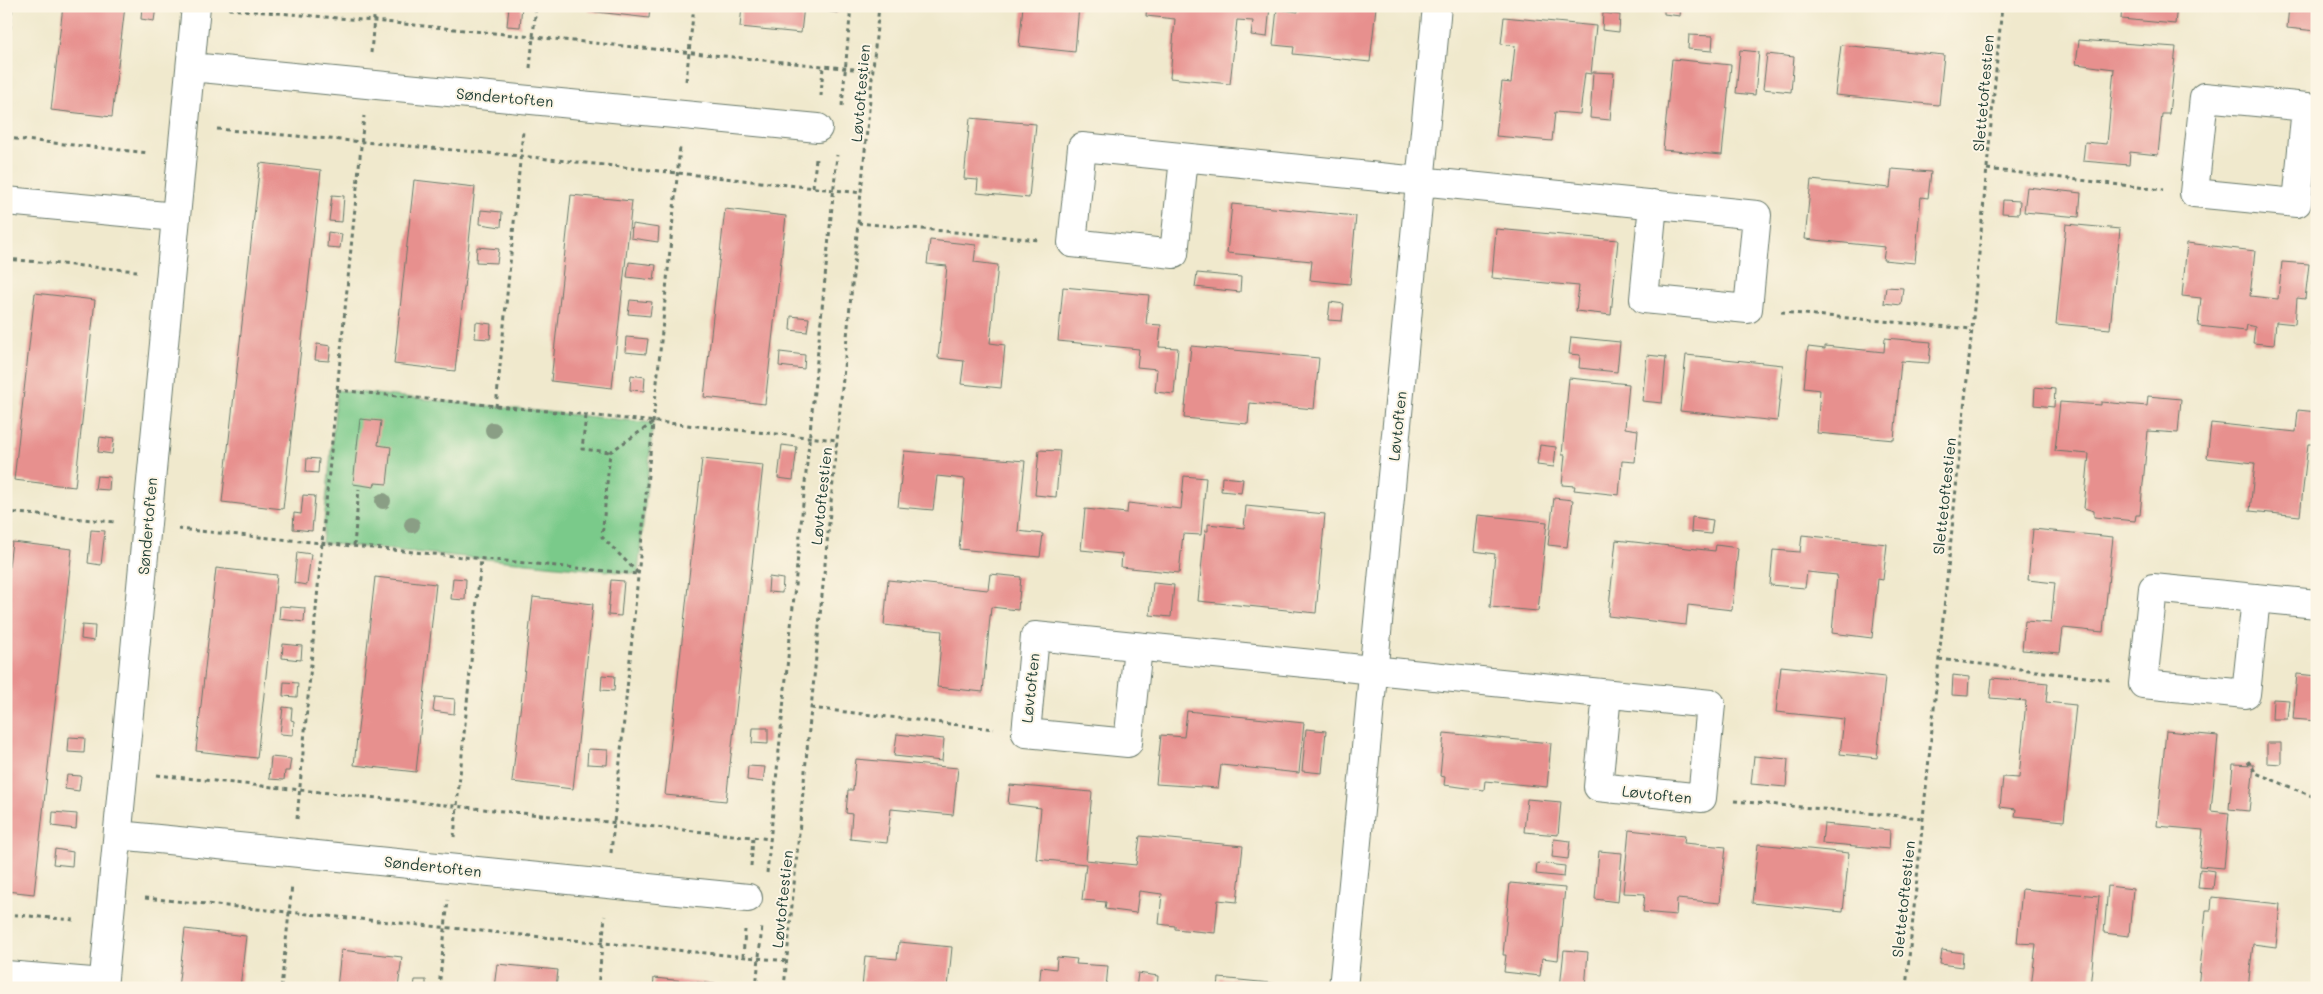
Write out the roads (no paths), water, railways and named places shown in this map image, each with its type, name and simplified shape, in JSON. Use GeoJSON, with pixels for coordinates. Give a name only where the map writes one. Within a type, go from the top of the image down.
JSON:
{"type":"FeatureCollection","features":[{"type":"Feature","properties":{"kind":"street","name":"Løvtoften"},"geometry":{"type":"LineString","coordinates":[[1342,988],[1437,6]]}},
{"type":"Feature","properties":{"kind":"street","name":"Søndertoften"},"geometry":{"type":"LineString","coordinates":[[6,975],[104,986],[191,67],[208,7]]}},
{"type":"Feature","properties":{"kind":"street","name":"Søndertoften"},"geometry":{"type":"LineString","coordinates":[[191,67],[683,114],[830,121]]}},
{"type":"Feature","properties":{"kind":"street"},"geometry":{"type":"LineString","coordinates":[[2204,97],[2312,108],[2297,203],[2194,194],[2204,97]]}},
{"type":"Feature","properties":{"kind":"street"},"geometry":{"type":"LineString","coordinates":[[1184,158],[1174,254],[1072,243],[1082,147],[1184,158],[1653,204],[1757,215],[1748,309],[1644,299],[1653,204]]}},
{"type":"Feature","properties":{"kind":"street"},"geometry":{"type":"LineString","coordinates":[[6,201],[176,217]]}},
{"type":"Feature","properties":{"kind":"street"},"geometry":{"type":"LineString","coordinates":[[2256,598],[2246,694],[2143,684],[2153,588],[2256,598],[2317,604]]}},
{"type":"Feature","properties":{"kind":"street","name":"Løvtoften"},"geometry":{"type":"LineString","coordinates":[[1138,647],[1128,743],[1026,732],[1035,636],[1711,704],[1702,798],[1598,787],[1607,694]]}},
{"type":"Feature","properties":{"kind":"street","name":"Søndertoften"},"geometry":{"type":"LineString","coordinates":[[118,835],[608,884],[756,908]]}}]}
